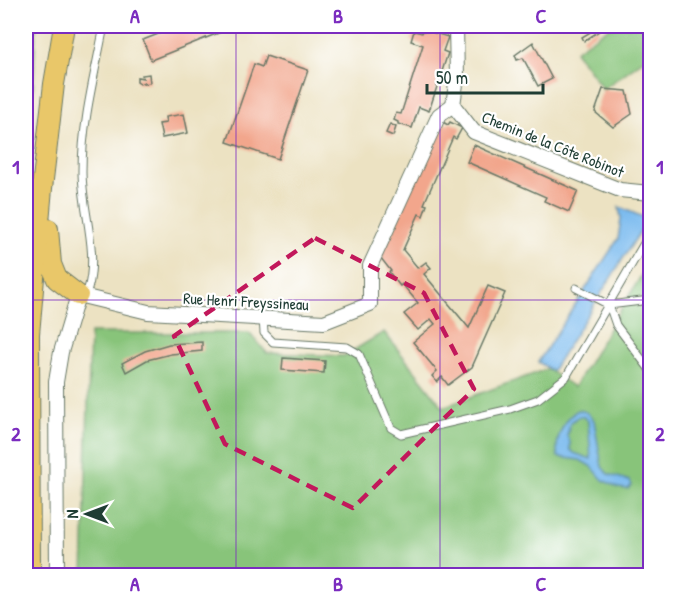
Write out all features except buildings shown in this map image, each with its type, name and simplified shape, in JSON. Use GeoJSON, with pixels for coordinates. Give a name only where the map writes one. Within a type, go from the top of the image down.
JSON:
{"type":"FeatureCollection","features":[{"type":"Feature","properties":{"kind":"main road"},"geometry":{"type":"LineString","coordinates":[[30,576],[29,334],[42,188],[54,84],[64,26]]}},
{"type":"Feature","properties":{"kind":"main road"},"geometry":{"type":"LineString","coordinates":[[42,188],[48,214],[51,264],[57,279],[78,295]]}},
{"type":"Feature","properties":{"kind":"street"},"geometry":{"type":"LineString","coordinates":[[453,105],[458,77],[456,26]]}},
{"type":"Feature","properties":{"kind":"street","name":"Rue Henri Freyssineau"},"geometry":{"type":"LineString","coordinates":[[78,295],[148,312],[324,322],[370,304],[370,266],[439,115],[453,105]]}},
{"type":"Feature","properties":{"kind":"street","name":"Chemin de la Côte Robinot"},"geometry":{"type":"LineString","coordinates":[[453,105],[474,132],[620,190],[651,193]]}},
{"type":"Feature","properties":{"kind":"street"},"geometry":{"type":"LineString","coordinates":[[57,576],[56,382],[61,352],[78,295]]}},
{"type":"Feature","properties":{"kind":"lane"},"geometry":{"type":"LineString","coordinates":[[78,295],[88,289],[91,279],[92,238],[84,206],[82,169],[88,110],[104,26]]}},
{"type":"Feature","properties":{"kind":"lane"},"geometry":{"type":"LineString","coordinates":[[262,318],[264,333],[273,342],[347,347],[359,354],[391,428],[401,434],[538,399],[566,377],[605,304],[651,233]]}},
{"type":"Feature","properties":{"kind":"lane"},"geometry":{"type":"LineString","coordinates":[[579,290],[605,304],[651,300]]}},
{"type":"Feature","properties":{"kind":"lane"},"geometry":{"type":"LineString","coordinates":[[605,304],[616,326],[651,370]]}},
{"type":"Feature","properties":{"kind":"highlighted area"},"geometry":{"type":"Polygon","coordinates":[[[315,238],[424,293],[474,389],[353,508],[225,444],[174,336],[315,238]]]}},
{"type":"Feature","properties":{"kind":"green space"},"geometry":{"type":"Polygon","coordinates":[[[26,26],[36,26],[32,105],[26,161],[26,26]]]}},
{"type":"Feature","properties":{"kind":"green space"},"geometry":{"type":"Polygon","coordinates":[[[611,26],[650,26],[650,55],[603,89],[575,51],[611,26]]]}},
{"type":"Feature","properties":{"kind":"green space"},"geometry":{"type":"Polygon","coordinates":[[[650,261],[650,575],[83,576],[90,333],[249,333],[267,353],[344,356],[384,332],[443,407],[547,369],[574,387],[650,261]]]}},
{"type":"Feature","properties":{"kind":"water"},"geometry":{"type":"Polygon","coordinates":[[[619,207],[648,219],[552,371],[538,362],[618,239],[621,218],[619,207]]]}},
{"type":"Feature","properties":{"kind":"water"},"geometry":{"type":"Polygon","coordinates":[[[578,410],[583,411],[594,420],[602,467],[608,474],[630,481],[632,485],[628,489],[618,488],[603,480],[592,467],[580,460],[558,457],[557,444],[561,431],[578,410]],[[579,416],[570,423],[567,436],[570,449],[574,453],[591,459],[588,421],[579,416]]]}}]}
